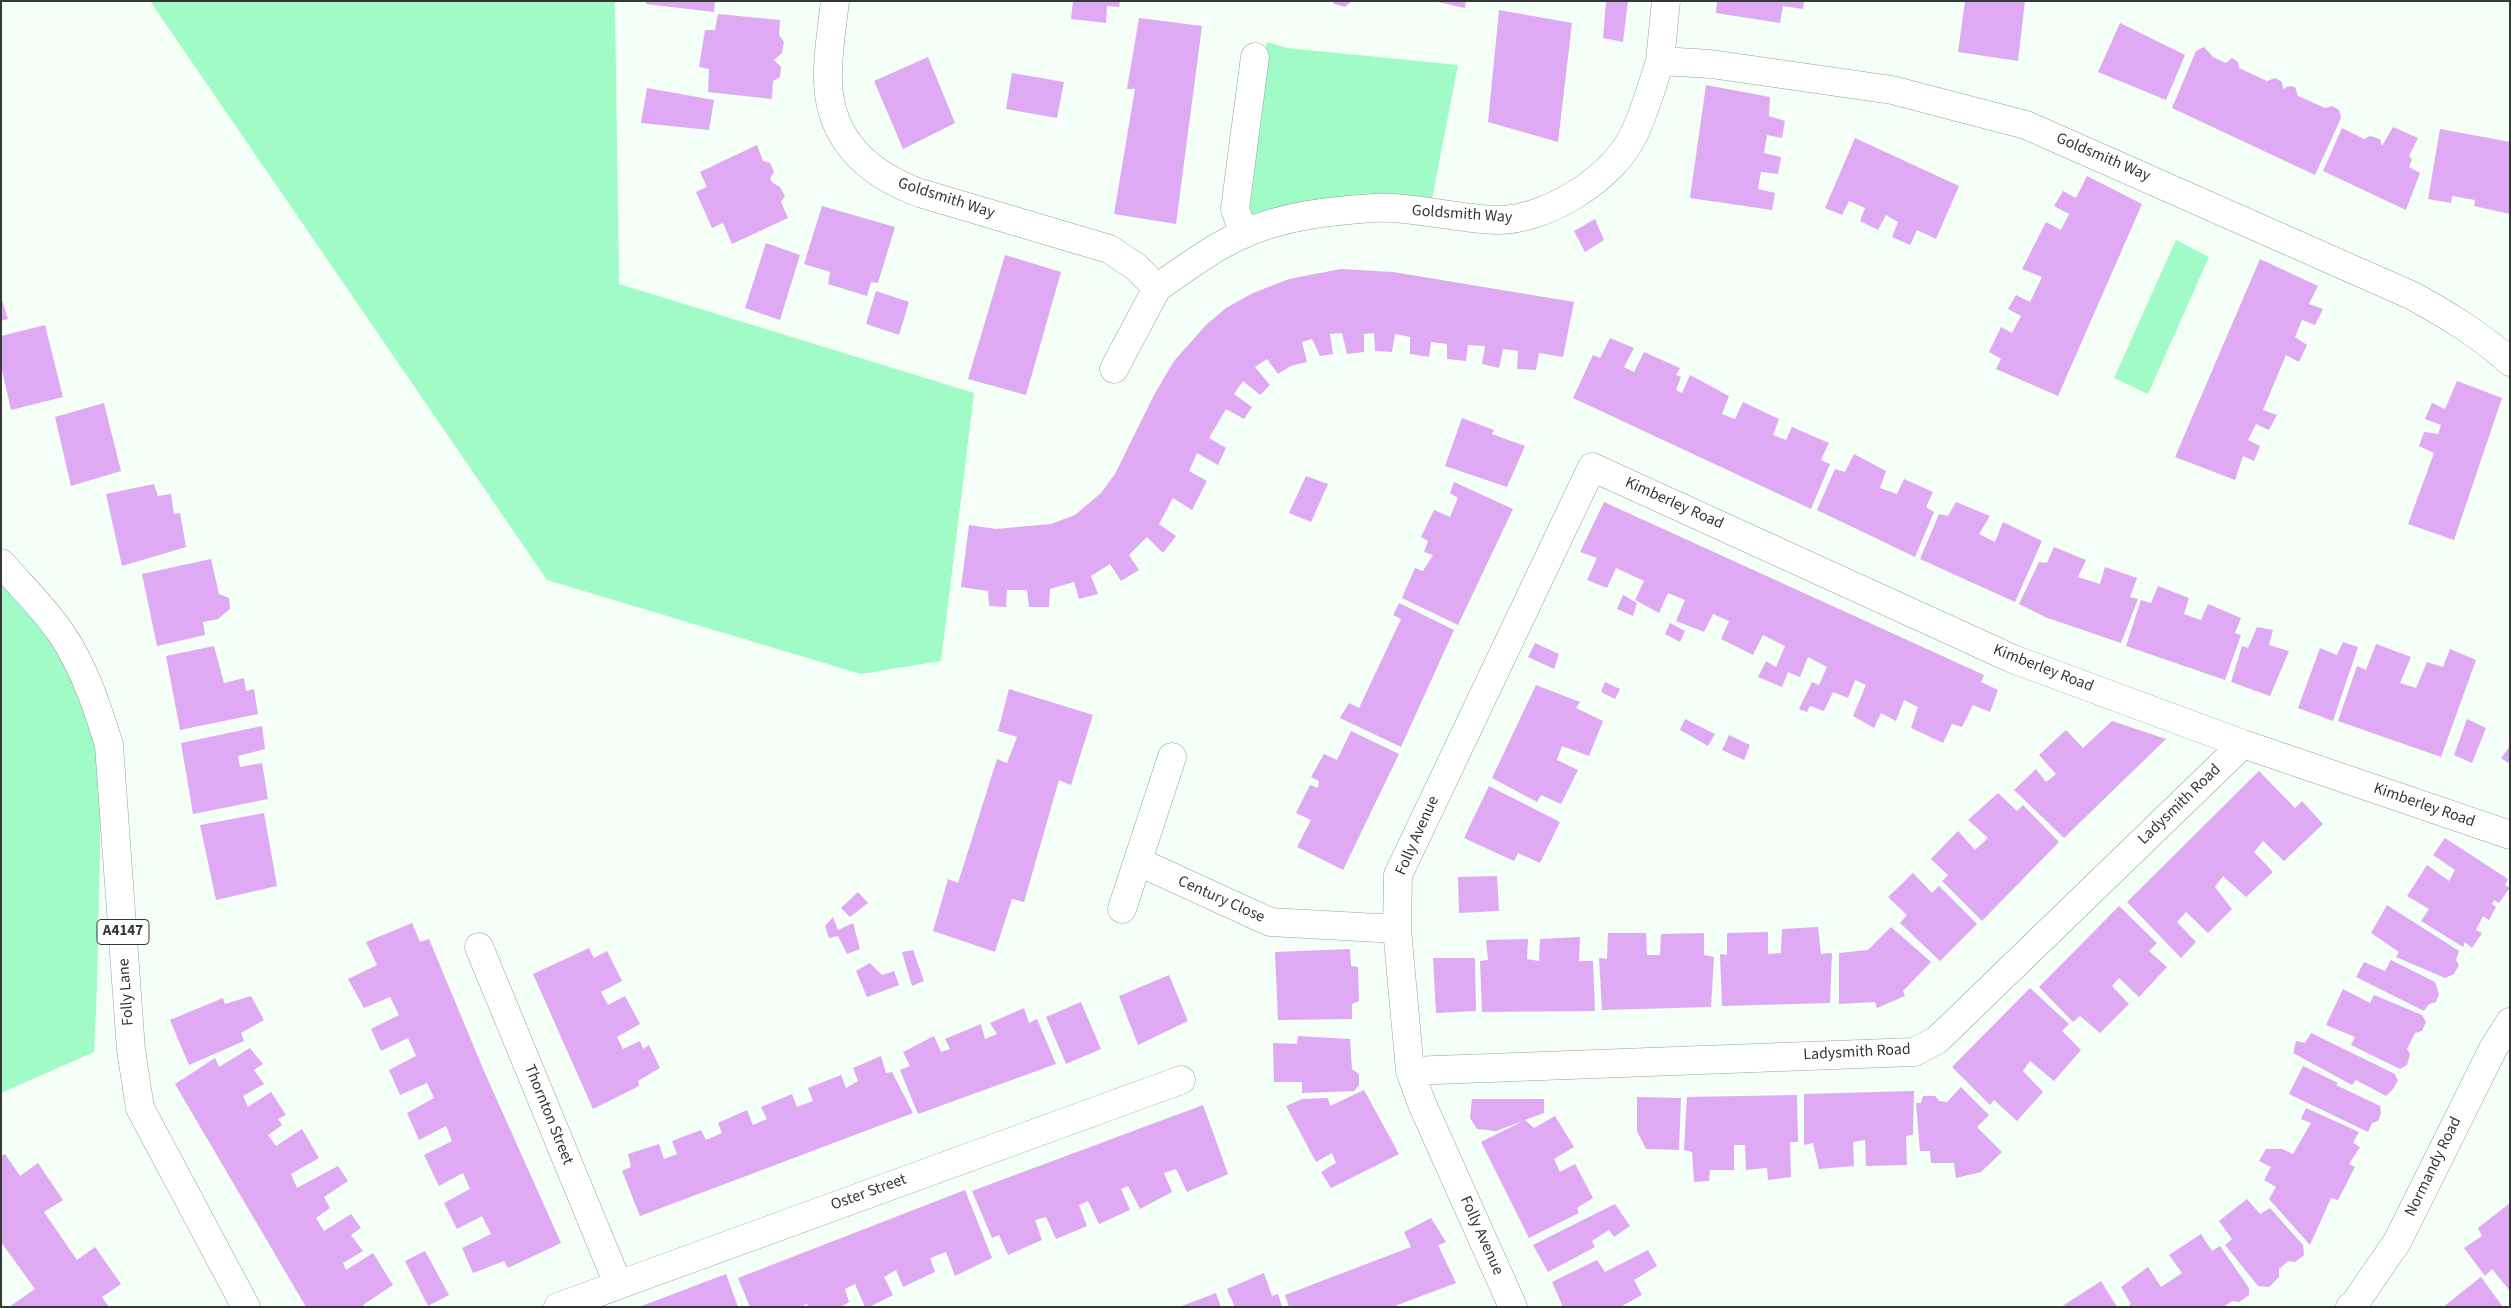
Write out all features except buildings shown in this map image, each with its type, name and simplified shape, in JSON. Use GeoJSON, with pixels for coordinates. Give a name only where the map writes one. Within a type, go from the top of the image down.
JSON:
{"type":"FeatureCollection","features":[{"type":"Feature","properties":{"kind":"street","name":"Goldsmith Way"},"geometry":{"type":"LineString","coordinates":[[835,1],[828,82],[832,107],[840,130],[853,151],[874,172],[894,184],[920,193],[1108,249],[1136,267],[1157,288]]}},
{"type":"Feature","properties":{"kind":"street","name":"Goldsmith Way"},"geometry":{"type":"LineString","coordinates":[[1114,369],[1157,288],[1201,258],[1244,234],[1290,218],[1375,208],[1497,220],[1526,218],[1558,204],[1579,191],[1614,163],[1632,138],[1660,61],[1666,1]]}},
{"type":"Feature","properties":{"kind":"street"},"geometry":{"type":"LineString","coordinates":[[1244,234],[1235,209],[1255,57]]}},
{"type":"Feature","properties":{"kind":"street","name":"Goldsmith Way"},"geometry":{"type":"LineString","coordinates":[[1660,61],[1711,64],[1892,90],[2026,125],[2413,296],[2452,318],[2510,362]]}},
{"type":"Feature","properties":{"kind":"street","name":"Kimberley Road"},"geometry":{"type":"LineString","coordinates":[[1592,467],[2014,659],[2243,744],[2510,836]]}},
{"type":"Feature","properties":{"kind":"street","name":"Folly Avenue"},"geometry":{"type":"LineString","coordinates":[[1513,1307],[1422,1104],[1410,1071],[1397,929],[1398,875],[1592,467]]}},
{"type":"Feature","properties":{"kind":"street","name":"Folly Lane"},"geometry":{"type":"LineString","coordinates":[[1,562],[60,632],[80,667],[97,703],[109,745],[131,1050],[140,1108],[246,1307]]}},
{"type":"Feature","properties":{"kind":"street","name":"Ladysmith Road"},"geometry":{"type":"LineString","coordinates":[[1410,1071],[1914,1052],[1937,1040],[2243,744]]}},
{"type":"Feature","properties":{"kind":"street"},"geometry":{"type":"LineString","coordinates":[[1122,909],[1172,757]]}},
{"type":"Feature","properties":{"kind":"street","name":"Century Close"},"geometry":{"type":"LineString","coordinates":[[1139,862],[1270,922],[1397,929]]}},
{"type":"Feature","properties":{"kind":"street","name":"Thornton Street"},"geometry":{"type":"LineString","coordinates":[[479,947],[618,1284]]}},
{"type":"Feature","properties":{"kind":"street","name":"Normandy Road"},"geometry":{"type":"LineString","coordinates":[[2350,1307],[2355,1303],[2397,1242],[2493,1049],[2510,1022]]}},
{"type":"Feature","properties":{"kind":"street","name":"Oster Street"},"geometry":{"type":"LineString","coordinates":[[558,1307],[1181,1080]]}},
{"type":"Feature","properties":{"kind":"green space"},"geometry":{"type":"Polygon","coordinates":[[[150,1],[615,1],[619,284],[974,393],[941,661],[861,674],[547,580],[150,1]]]}},
{"type":"Feature","properties":{"kind":"green space"},"geometry":{"type":"Polygon","coordinates":[[[1267,42],[1287,48],[1458,65],[1430,209],[1248,225],[1241,206],[1267,42]]]}},
{"type":"Feature","properties":{"kind":"green space"},"geometry":{"type":"Polygon","coordinates":[[[2176,240],[2209,257],[2148,394],[2114,378],[2176,240]]]}},
{"type":"Feature","properties":{"kind":"green space"},"geometry":{"type":"Polygon","coordinates":[[[1,568],[74,669],[102,746],[94,1052],[1,1093],[1,568]]]}}]}
